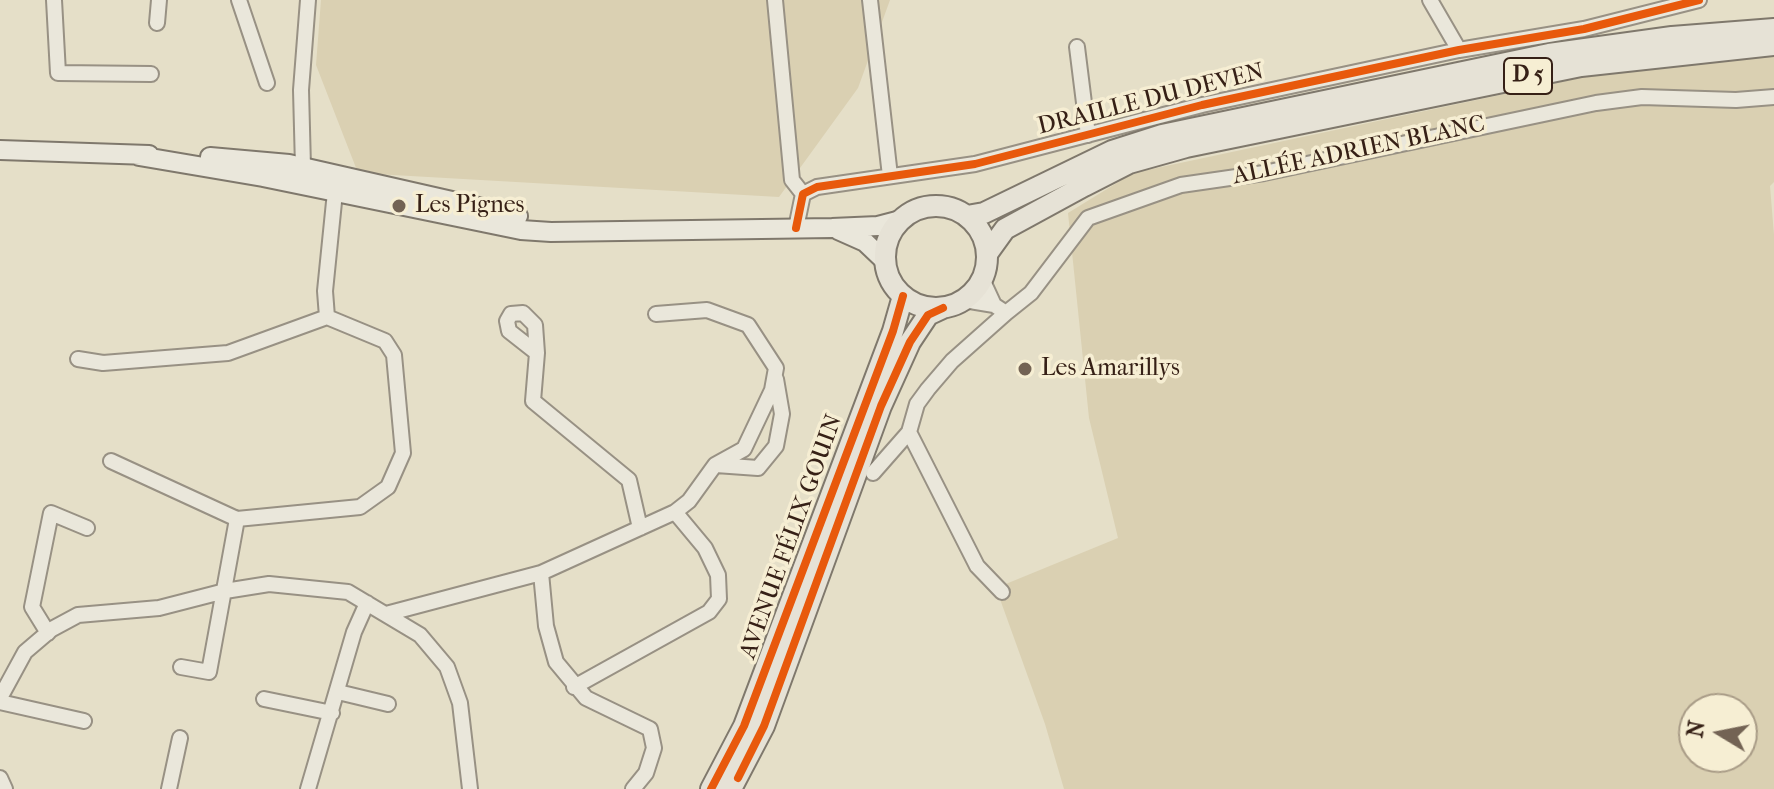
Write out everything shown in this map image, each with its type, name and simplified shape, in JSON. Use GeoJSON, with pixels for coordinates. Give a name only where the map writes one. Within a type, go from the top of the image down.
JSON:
{"type":"FeatureCollection","features":[{"type":"Feature","properties":{"kind":"main road","name":"D 5"},"geometry":{"type":"LineString","coordinates":[[967,216],[984,213],[1112,151],[1162,135],[1549,54],[1672,37],[1774,29]]}},
{"type":"Feature","properties":{"kind":"main road","name":"D 5"},"geometry":{"type":"LineString","coordinates":[[987,254],[1005,229],[1084,186],[1129,163],[1186,147],[1581,66],[1774,45]]}},
{"type":"Feature","properties":{"kind":"main road"},"geometry":{"type":"LineString","coordinates":[[0,150],[201,156],[292,170],[338,187],[521,230],[581,234],[600,231],[878,226],[933,206],[967,216],[981,233],[987,254],[982,279],[964,300],[943,308],[921,306],[903,296],[890,280],[885,261],[888,239],[901,220]]}},
{"type":"Feature","properties":{"kind":"main road"},"geometry":{"type":"LineString","coordinates":[[832,228],[865,242],[885,261]]}},
{"type":"Feature","properties":{"kind":"main road","name":"AVENUE FÉLIX GOUIN"},"geometry":{"type":"LineString","coordinates":[[711,789],[744,726],[893,331],[903,296]]}},
{"type":"Feature","properties":{"kind":"main road","name":"AVENUE FÉLIX GOUIN"},"geometry":{"type":"LineString","coordinates":[[731,789],[764,726],[881,406],[910,342],[928,315],[943,308]]}},
{"type":"Feature","properties":{"kind":"street"},"geometry":{"type":"LineString","coordinates":[[54,0],[58,73],[151,74]]}},
{"type":"Feature","properties":{"kind":"street"},"geometry":{"type":"LineString","coordinates":[[157,23],[159,0]]}},
{"type":"Feature","properties":{"kind":"street"},"geometry":{"type":"LineString","coordinates":[[239,0],[267,83]]}},
{"type":"Feature","properties":{"kind":"street"},"geometry":{"type":"LineString","coordinates":[[292,170],[308,0]]}},
{"type":"Feature","properties":{"kind":"street"},"geometry":{"type":"LineString","coordinates":[[775,0],[792,180],[803,194],[796,228]]}},
{"type":"Feature","properties":{"kind":"street"},"geometry":{"type":"LineString","coordinates":[[870,0],[890,176]]}},
{"type":"Feature","properties":{"kind":"street"},"geometry":{"type":"LineString","coordinates":[[1430,0],[1459,50]]}},
{"type":"Feature","properties":{"kind":"street","name":"DRAILLE DU DEVEN"},"geometry":{"type":"LineString","coordinates":[[803,194],[817,187],[975,164],[1188,108],[1459,50],[1644,16],[1699,0]]}},
{"type":"Feature","properties":{"kind":"street"},"geometry":{"type":"LineString","coordinates":[[1077,47],[1088,135]]}},
{"type":"Feature","properties":{"kind":"street","name":"ALLÉE ADRIEN BLANC"},"geometry":{"type":"LineString","coordinates":[[873,473],[909,432],[917,404],[928,389],[1000,309],[1031,293],[1088,218],[1181,185],[1279,170],[1596,103],[1642,97],[1736,100],[1774,97]]}},
{"type":"Feature","properties":{"kind":"street"},"geometry":{"type":"LineString","coordinates":[[327,317],[325,291],[338,187]]}},
{"type":"Feature","properties":{"kind":"street"},"geometry":{"type":"LineString","coordinates":[[982,279],[1000,309]]}},
{"type":"Feature","properties":{"kind":"street"},"geometry":{"type":"LineString","coordinates":[[964,300],[1000,309]]}},
{"type":"Feature","properties":{"kind":"street"},"geometry":{"type":"LineString","coordinates":[[386,614],[541,573],[675,512],[689,501],[715,465],[744,449],[776,368],[748,325],[707,310],[656,314]]}},
{"type":"Feature","properties":{"kind":"street"},"geometry":{"type":"LineString","coordinates":[[78,359],[103,363],[228,353],[327,317],[385,341],[394,355],[403,453],[388,487],[360,507],[237,519],[111,461]]}},
{"type":"Feature","properties":{"kind":"street"},"geometry":{"type":"LineString","coordinates":[[537,353],[533,401],[629,480],[640,528]]}},
{"type":"Feature","properties":{"kind":"street"},"geometry":{"type":"LineString","coordinates":[[715,465],[758,468],[776,446],[782,414],[775,376]]}},
{"type":"Feature","properties":{"kind":"street"},"geometry":{"type":"LineString","coordinates":[[909,432],[977,566],[1002,592]]}},
{"type":"Feature","properties":{"kind":"street"},"geometry":{"type":"LineString","coordinates":[[574,687],[709,612],[719,599],[718,575],[705,548],[675,512]]}},
{"type":"Feature","properties":{"kind":"street"},"geometry":{"type":"LineString","coordinates":[[48,633],[32,607],[51,513],[87,528]]}},
{"type":"Feature","properties":{"kind":"street"},"geometry":{"type":"LineString","coordinates":[[181,667],[209,672],[237,519]]}},
{"type":"Feature","properties":{"kind":"street"},"geometry":{"type":"LineString","coordinates":[[541,573],[546,626],[556,662],[586,698],[650,729],[654,748],[646,773],[633,789]]}},
{"type":"Feature","properties":{"kind":"street"},"geometry":{"type":"LineString","coordinates":[[84,721],[0,700],[25,652],[48,633],[78,615],[159,608],[225,591],[269,584],[348,592],[420,635],[447,667],[460,703],[470,789]]}},
{"type":"Feature","properties":{"kind":"street"},"geometry":{"type":"LineString","coordinates":[[308,789],[367,603]]}},
{"type":"Feature","properties":{"kind":"street"},"geometry":{"type":"LineString","coordinates":[[0,664],[15,671]]}},
{"type":"Feature","properties":{"kind":"street"},"geometry":{"type":"LineString","coordinates":[[338,692],[388,704]]}},
{"type":"Feature","properties":{"kind":"street"},"geometry":{"type":"LineString","coordinates":[[264,699],[332,713]]}},
{"type":"Feature","properties":{"kind":"street"},"geometry":{"type":"LineString","coordinates":[[169,789],[180,738]]}},
{"type":"Feature","properties":{"kind":"street"},"geometry":{"type":"LineString","coordinates":[[0,778],[5,789]]}},
{"type":"Feature","properties":{"kind":"shaded area"},"geometry":{"type":"Polygon","coordinates":[[[321,0],[890,0],[858,88],[779,197],[358,173],[316,65],[321,0]]]}},
{"type":"Feature","properties":{"kind":"shaded area"},"geometry":{"type":"Polygon","coordinates":[[[1774,55],[1774,182],[1770,186],[1774,235],[1774,789],[1064,789],[1045,724],[996,588],[1118,538],[1089,418],[1068,213],[1133,173],[1613,71],[1774,55]]]}},
{"type":"Feature","properties":{"kind":"cycle path"},"geometry":{"type":"LineString","coordinates":[[796,228],[803,194],[817,187],[975,164],[1202,105],[1459,50],[1584,29],[1699,0]]}},
{"type":"Feature","properties":{"kind":"cycle path"},"geometry":{"type":"LineString","coordinates":[[711,789],[744,726],[893,331],[903,296]]}},
{"type":"Feature","properties":{"kind":"cycle path"},"geometry":{"type":"LineString","coordinates":[[738,778],[764,726],[881,406],[910,342],[928,315],[943,308]]}},
{"type":"Feature","properties":{"kind":"place","name":"Les Pignes"},"geometry":{"type":"Point","coordinates":[399,206]}},
{"type":"Feature","properties":{"kind":"place","name":"Les Amarillys"},"geometry":{"type":"Point","coordinates":[1025,369]}}]}
